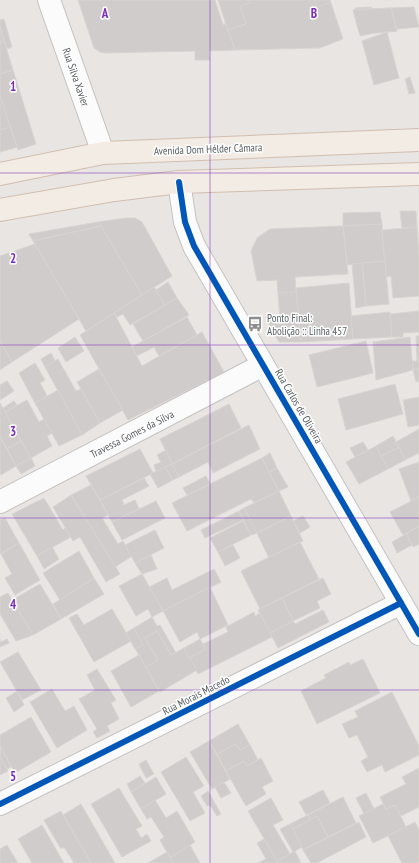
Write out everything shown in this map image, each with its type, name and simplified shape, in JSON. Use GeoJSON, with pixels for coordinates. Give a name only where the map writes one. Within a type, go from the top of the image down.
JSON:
{"type":"FeatureCollection","features":[{"type":"Feature","properties":{"kind":"main road","name":"Avenida Dom Hélder Câmara"},"geometry":{"type":"LineString","coordinates":[[0,174],[103,153],[419,140]]}},
{"type":"Feature","properties":{"kind":"main road"},"geometry":{"type":"LineString","coordinates":[[0,210],[114,190],[179,182],[419,174]]}},
{"type":"Feature","properties":{"kind":"street","name":"Rua Silva Xavier"},"geometry":{"type":"LineString","coordinates":[[49,0],[103,153]]}},
{"type":"Feature","properties":{"kind":"street","name":"Rua Carlos de Oliveira"},"geometry":{"type":"LineString","coordinates":[[179,182],[185,222],[194,246],[419,634]]}},
{"type":"Feature","properties":{"kind":"street","name":"Travessa Gomes da Silva"},"geometry":{"type":"LineString","coordinates":[[0,502],[264,365]]}},
{"type":"Feature","properties":{"kind":"street","name":"Rua Morais Macedo"},"geometry":{"type":"LineString","coordinates":[[0,804],[401,603]]}},
{"type":"Feature","properties":{"kind":"building"},"geometry":{"type":"Polygon","coordinates":[[[78,0],[215,0],[223,25],[226,23],[235,50],[209,51],[210,60],[195,60],[195,51],[100,52],[94,48],[78,0]]]}},
{"type":"Feature","properties":{"kind":"building"},"geometry":{"type":"Polygon","coordinates":[[[218,0],[330,0],[343,39],[320,48],[235,50],[218,0]]]}},
{"type":"Feature","properties":{"kind":"building"},"geometry":{"type":"Polygon","coordinates":[[[218,0],[248,0],[250,3],[240,6],[246,24],[228,30],[218,0]]]}},
{"type":"Feature","properties":{"kind":"building"},"geometry":{"type":"Polygon","coordinates":[[[314,0],[330,0],[330,3],[317,7],[314,0]]]}},
{"type":"Feature","properties":{"kind":"building"},"geometry":{"type":"Polygon","coordinates":[[[371,7],[372,9],[355,10],[355,8],[371,7]]]}},
{"type":"Feature","properties":{"kind":"building"},"geometry":{"type":"Polygon","coordinates":[[[414,7],[419,27],[397,29],[391,8],[414,7]]]}},
{"type":"Feature","properties":{"kind":"building"},"geometry":{"type":"Polygon","coordinates":[[[391,8],[397,31],[375,33],[372,21],[367,22],[367,27],[358,29],[353,10],[391,8]]]}},
{"type":"Feature","properties":{"kind":"building"},"geometry":{"type":"Polygon","coordinates":[[[391,8],[397,31],[360,36],[353,10],[391,8]]]}},
{"type":"Feature","properties":{"kind":"building"},"geometry":{"type":"Polygon","coordinates":[[[4,19],[12,47],[7,49],[0,27],[0,20],[4,19]]]}},
{"type":"Feature","properties":{"kind":"building"},"geometry":{"type":"Polygon","coordinates":[[[0,27],[4,41],[0,43],[0,27]]]}},
{"type":"Feature","properties":{"kind":"building"},"geometry":{"type":"Polygon","coordinates":[[[387,32],[399,78],[374,85],[362,41],[387,32]]]}},
{"type":"Feature","properties":{"kind":"building"},"geometry":{"type":"Polygon","coordinates":[[[4,41],[13,70],[0,74],[0,43],[4,41]]]}},
{"type":"Feature","properties":{"kind":"building"},"geometry":{"type":"Polygon","coordinates":[[[13,70],[36,144],[18,150],[0,96],[0,74],[13,70]]]}},
{"type":"Feature","properties":{"kind":"building"},"geometry":{"type":"Polygon","coordinates":[[[410,77],[415,93],[409,94],[405,79],[410,77]]]}},
{"type":"Feature","properties":{"kind":"building"},"geometry":{"type":"Polygon","coordinates":[[[0,96],[17,147],[0,152],[0,96]]]}},
{"type":"Feature","properties":{"kind":"building"},"geometry":{"type":"Polygon","coordinates":[[[10,127],[17,147],[0,152],[0,130],[10,127]]]}},
{"type":"Feature","properties":{"kind":"building"},"geometry":{"type":"Polygon","coordinates":[[[400,211],[416,211],[417,227],[402,228],[400,211]]]}},
{"type":"Feature","properties":{"kind":"building"},"geometry":{"type":"Polygon","coordinates":[[[380,212],[382,224],[343,226],[343,213],[380,212]]]}},
{"type":"Feature","properties":{"kind":"building"},"geometry":{"type":"Polygon","coordinates":[[[135,218],[142,222],[172,276],[142,295],[98,222],[135,218]]]}},
{"type":"Feature","properties":{"kind":"building"},"geometry":{"type":"Polygon","coordinates":[[[98,222],[101,226],[33,241],[29,234],[98,222]]]}},
{"type":"Feature","properties":{"kind":"building"},"geometry":{"type":"Polygon","coordinates":[[[382,224],[385,261],[347,265],[343,226],[382,224]]]}},
{"type":"Feature","properties":{"kind":"building"},"geometry":{"type":"Polygon","coordinates":[[[101,226],[142,295],[86,331],[33,241],[101,226]]]}},
{"type":"Feature","properties":{"kind":"building"},"geometry":{"type":"Polygon","coordinates":[[[343,226],[348,274],[295,277],[296,292],[278,293],[277,280],[257,281],[251,251],[257,238],[270,229],[343,226]]]}},
{"type":"Feature","properties":{"kind":"building"},"geometry":{"type":"Polygon","coordinates":[[[417,227],[419,296],[393,298],[391,276],[386,277],[382,230],[417,227]]]}},
{"type":"Feature","properties":{"kind":"building"},"geometry":{"type":"Polygon","coordinates":[[[35,244],[79,319],[12,362],[0,341],[0,256],[35,244]]]}},
{"type":"Feature","properties":{"kind":"building"},"geometry":{"type":"Polygon","coordinates":[[[385,261],[389,304],[366,306],[362,263],[385,261]]]}},
{"type":"Feature","properties":{"kind":"building"},"geometry":{"type":"Polygon","coordinates":[[[362,263],[366,306],[356,308],[352,264],[362,263]]]}},
{"type":"Feature","properties":{"kind":"building"},"geometry":{"type":"Polygon","coordinates":[[[168,282],[177,298],[165,305],[156,290],[168,282]]]}},
{"type":"Feature","properties":{"kind":"building"},"geometry":{"type":"Polygon","coordinates":[[[349,283],[353,339],[301,342],[296,288],[349,283]]]}},
{"type":"Feature","properties":{"kind":"building"},"geometry":{"type":"Polygon","coordinates":[[[154,287],[165,305],[130,325],[123,314],[117,317],[114,313],[154,287]]]}},
{"type":"Feature","properties":{"kind":"building"},"geometry":{"type":"Polygon","coordinates":[[[296,292],[299,319],[280,320],[278,293],[296,292]]]}},
{"type":"Feature","properties":{"kind":"building"},"geometry":{"type":"Polygon","coordinates":[[[177,298],[189,315],[143,341],[133,324],[177,298]]]}},
{"type":"Feature","properties":{"kind":"building"},"geometry":{"type":"Polygon","coordinates":[[[419,311],[419,332],[403,333],[403,337],[392,337],[390,314],[419,311]]]}},
{"type":"Feature","properties":{"kind":"building"},"geometry":{"type":"Polygon","coordinates":[[[390,312],[392,337],[353,339],[351,316],[390,312]]]}},
{"type":"Feature","properties":{"kind":"building"},"geometry":{"type":"Polygon","coordinates":[[[114,313],[142,366],[202,332],[224,372],[128,420],[80,335],[114,313]]]}},
{"type":"Feature","properties":{"kind":"building"},"geometry":{"type":"Polygon","coordinates":[[[187,317],[197,335],[159,356],[154,347],[137,356],[132,347],[187,317]]]}},
{"type":"Feature","properties":{"kind":"building"},"geometry":{"type":"Polygon","coordinates":[[[299,319],[301,342],[279,342],[267,321],[299,319]]]}},
{"type":"Feature","properties":{"kind":"building"},"geometry":{"type":"Polygon","coordinates":[[[416,336],[419,336],[419,369],[413,370],[412,361],[417,361],[416,336]]]}},
{"type":"Feature","properties":{"kind":"building"},"geometry":{"type":"Polygon","coordinates":[[[75,337],[84,351],[66,362],[58,348],[75,337]]]}},
{"type":"Feature","properties":{"kind":"building"},"geometry":{"type":"Polygon","coordinates":[[[410,337],[413,370],[376,380],[373,342],[410,337]]]}},
{"type":"Feature","properties":{"kind":"building"},"geometry":{"type":"Polygon","coordinates":[[[0,341],[12,362],[0,370],[0,341]]]}},
{"type":"Feature","properties":{"kind":"building"},"geometry":{"type":"Polygon","coordinates":[[[366,341],[373,373],[317,387],[309,355],[366,341]]]}},
{"type":"Feature","properties":{"kind":"building"},"geometry":{"type":"Polygon","coordinates":[[[51,353],[55,361],[45,367],[41,359],[51,353]]]}},
{"type":"Feature","properties":{"kind":"building"},"geometry":{"type":"Polygon","coordinates":[[[58,359],[76,391],[81,389],[100,423],[82,435],[45,367],[58,359]]]}},
{"type":"Feature","properties":{"kind":"building"},"geometry":{"type":"Polygon","coordinates":[[[35,363],[45,380],[40,383],[47,396],[35,403],[19,373],[35,363]]]}},
{"type":"Feature","properties":{"kind":"building"},"geometry":{"type":"Polygon","coordinates":[[[99,369],[123,410],[100,423],[77,382],[99,369]]]}},
{"type":"Feature","properties":{"kind":"building"},"geometry":{"type":"Polygon","coordinates":[[[419,369],[419,381],[416,382],[413,370],[419,369]]]}},
{"type":"Feature","properties":{"kind":"building"},"geometry":{"type":"Polygon","coordinates":[[[7,381],[14,391],[0,400],[0,385],[7,381]]]}},
{"type":"Feature","properties":{"kind":"building"},"geometry":{"type":"Polygon","coordinates":[[[395,384],[403,414],[346,430],[338,399],[395,384]]]}},
{"type":"Feature","properties":{"kind":"building"},"geometry":{"type":"Polygon","coordinates":[[[58,390],[82,435],[59,446],[35,403],[58,390]]]}},
{"type":"Feature","properties":{"kind":"building"},"geometry":{"type":"Polygon","coordinates":[[[419,397],[419,425],[408,427],[403,400],[419,397]]]}},
{"type":"Feature","properties":{"kind":"building"},"geometry":{"type":"Polygon","coordinates":[[[27,400],[39,422],[44,419],[52,433],[47,436],[52,446],[31,458],[5,412],[27,400]]]}},
{"type":"Feature","properties":{"kind":"building"},"geometry":{"type":"Polygon","coordinates":[[[14,401],[17,405],[5,412],[3,408],[14,401]]]}},
{"type":"Feature","properties":{"kind":"building"},"geometry":{"type":"Polygon","coordinates":[[[0,403],[21,441],[7,449],[0,437],[0,403]]]}},
{"type":"Feature","properties":{"kind":"building"},"geometry":{"type":"Polygon","coordinates":[[[229,404],[241,428],[172,464],[160,439],[229,404]]]}},
{"type":"Feature","properties":{"kind":"building"},"geometry":{"type":"Polygon","coordinates":[[[249,425],[260,449],[213,473],[208,462],[179,477],[172,464],[249,425]]]}},
{"type":"Feature","properties":{"kind":"building"},"geometry":{"type":"Polygon","coordinates":[[[419,429],[419,453],[405,460],[396,442],[419,429]]]}},
{"type":"Feature","properties":{"kind":"building"},"geometry":{"type":"Polygon","coordinates":[[[393,436],[399,447],[381,456],[376,446],[393,436]]]}},
{"type":"Feature","properties":{"kind":"building"},"geometry":{"type":"Polygon","coordinates":[[[0,437],[16,466],[1,475],[0,472],[0,437]]]}},
{"type":"Feature","properties":{"kind":"building"},"geometry":{"type":"Polygon","coordinates":[[[21,441],[31,458],[16,466],[7,449],[21,441]]]}},
{"type":"Feature","properties":{"kind":"building"},"geometry":{"type":"Polygon","coordinates":[[[363,442],[368,450],[355,457],[350,448],[363,442]]]}},
{"type":"Feature","properties":{"kind":"building"},"geometry":{"type":"Polygon","coordinates":[[[376,446],[388,469],[359,484],[346,462],[376,446]]]}},
{"type":"Feature","properties":{"kind":"building"},"geometry":{"type":"Polygon","coordinates":[[[399,447],[405,460],[388,469],[381,456],[399,447]]]}},
{"type":"Feature","properties":{"kind":"building"},"geometry":{"type":"Polygon","coordinates":[[[140,449],[153,473],[100,500],[86,476],[140,449]]]}},
{"type":"Feature","properties":{"kind":"building"},"geometry":{"type":"Polygon","coordinates":[[[166,450],[172,464],[156,472],[154,465],[161,462],[157,455],[166,450]]]}},
{"type":"Feature","properties":{"kind":"building"},"geometry":{"type":"Polygon","coordinates":[[[270,453],[277,468],[269,472],[262,458],[270,453]]]}},
{"type":"Feature","properties":{"kind":"building"},"geometry":{"type":"Polygon","coordinates":[[[31,458],[35,466],[21,474],[16,466],[31,458]]]}},
{"type":"Feature","properties":{"kind":"building"},"geometry":{"type":"Polygon","coordinates":[[[262,458],[279,491],[254,503],[251,499],[187,531],[172,503],[262,458]]]}},
{"type":"Feature","properties":{"kind":"building"},"geometry":{"type":"Polygon","coordinates":[[[419,462],[419,497],[411,501],[399,469],[419,462]]]}},
{"type":"Feature","properties":{"kind":"building"},"geometry":{"type":"Polygon","coordinates":[[[172,464],[179,477],[173,480],[165,467],[172,464]]]}},
{"type":"Feature","properties":{"kind":"building"},"geometry":{"type":"Polygon","coordinates":[[[165,467],[173,480],[158,488],[150,474],[165,467]]]}},
{"type":"Feature","properties":{"kind":"building"},"geometry":{"type":"Polygon","coordinates":[[[277,468],[288,487],[279,491],[269,472],[277,468]]]}},
{"type":"Feature","properties":{"kind":"building"},"geometry":{"type":"Polygon","coordinates":[[[206,476],[210,484],[187,495],[183,488],[206,476]]]}},
{"type":"Feature","properties":{"kind":"building"},"geometry":{"type":"Polygon","coordinates":[[[144,478],[149,486],[122,500],[124,505],[135,500],[139,509],[112,522],[100,500],[144,478]]]}},
{"type":"Feature","properties":{"kind":"building"},"geometry":{"type":"Polygon","coordinates":[[[91,485],[108,515],[102,518],[118,544],[123,541],[132,556],[115,567],[71,495],[91,485]]]}},
{"type":"Feature","properties":{"kind":"building"},"geometry":{"type":"Polygon","coordinates":[[[279,491],[291,516],[257,533],[244,508],[279,491]]]}},
{"type":"Feature","properties":{"kind":"building"},"geometry":{"type":"Polygon","coordinates":[[[71,495],[120,574],[106,582],[80,537],[73,541],[53,507],[71,495]]]}},
{"type":"Feature","properties":{"kind":"building"},"geometry":{"type":"Polygon","coordinates":[[[419,497],[419,526],[403,535],[390,512],[419,497]]]}},
{"type":"Feature","properties":{"kind":"building"},"geometry":{"type":"Polygon","coordinates":[[[44,498],[63,530],[65,528],[71,537],[37,556],[12,514],[44,498]]]}},
{"type":"Feature","properties":{"kind":"building"},"geometry":{"type":"Polygon","coordinates":[[[156,501],[165,518],[122,540],[112,522],[156,501]]]}},
{"type":"Feature","properties":{"kind":"building"},"geometry":{"type":"Polygon","coordinates":[[[244,508],[257,533],[251,535],[239,511],[244,508]]]}},
{"type":"Feature","properties":{"kind":"building"},"geometry":{"type":"Polygon","coordinates":[[[239,511],[243,520],[205,538],[201,530],[239,511]]]}},
{"type":"Feature","properties":{"kind":"building"},"geometry":{"type":"Polygon","coordinates":[[[291,516],[303,541],[269,558],[257,533],[291,516]]]}},
{"type":"Feature","properties":{"kind":"building"},"geometry":{"type":"Polygon","coordinates":[[[303,516],[310,527],[300,533],[293,521],[303,516]]]}},
{"type":"Feature","properties":{"kind":"building"},"geometry":{"type":"Polygon","coordinates":[[[5,518],[19,543],[0,554],[0,520],[5,518]]]}},
{"type":"Feature","properties":{"kind":"building"},"geometry":{"type":"Polygon","coordinates":[[[243,521],[251,535],[218,552],[210,538],[243,521]]]}},
{"type":"Feature","properties":{"kind":"building"},"geometry":{"type":"Polygon","coordinates":[[[419,526],[419,544],[413,547],[406,534],[419,526]]]}},
{"type":"Feature","properties":{"kind":"building"},"geometry":{"type":"Polygon","coordinates":[[[155,530],[164,548],[135,563],[125,545],[155,530]]]}},
{"type":"Feature","properties":{"kind":"building"},"geometry":{"type":"Polygon","coordinates":[[[406,534],[412,545],[397,553],[392,542],[406,534]]]}},
{"type":"Feature","properties":{"kind":"building"},"geometry":{"type":"Polygon","coordinates":[[[300,542],[319,579],[260,609],[241,571],[300,542]]]}},
{"type":"Feature","properties":{"kind":"building"},"geometry":{"type":"Polygon","coordinates":[[[19,543],[40,580],[15,595],[5,578],[12,574],[1,554],[19,543]]]}},
{"type":"Feature","properties":{"kind":"building"},"geometry":{"type":"Polygon","coordinates":[[[233,545],[240,558],[225,566],[218,552],[233,545]]]}},
{"type":"Feature","properties":{"kind":"building"},"geometry":{"type":"Polygon","coordinates":[[[52,547],[59,559],[44,569],[37,556],[52,547]]]}},
{"type":"Feature","properties":{"kind":"building"},"geometry":{"type":"Polygon","coordinates":[[[79,551],[94,578],[60,600],[43,573],[79,551]]]}},
{"type":"Feature","properties":{"kind":"building"},"geometry":{"type":"Polygon","coordinates":[[[151,555],[157,569],[142,574],[135,563],[151,555]]]}},
{"type":"Feature","properties":{"kind":"building"},"geometry":{"type":"Polygon","coordinates":[[[214,569],[221,582],[163,611],[149,587],[167,578],[172,590],[214,569]]]}},
{"type":"Feature","properties":{"kind":"building"},"geometry":{"type":"Polygon","coordinates":[[[142,574],[163,611],[152,617],[148,609],[136,616],[119,586],[142,574]]]}},
{"type":"Feature","properties":{"kind":"building"},"geometry":{"type":"Polygon","coordinates":[[[94,578],[104,594],[61,619],[53,604],[94,578]]]}},
{"type":"Feature","properties":{"kind":"building"},"geometry":{"type":"Polygon","coordinates":[[[323,578],[331,594],[317,601],[320,608],[293,621],[282,598],[323,578]]]}},
{"type":"Feature","properties":{"kind":"building"},"geometry":{"type":"Polygon","coordinates":[[[40,584],[61,619],[33,635],[12,600],[40,584]]]}},
{"type":"Feature","properties":{"kind":"building"},"geometry":{"type":"Polygon","coordinates":[[[210,587],[228,625],[200,639],[197,632],[180,642],[163,611],[210,587]]]}},
{"type":"Feature","properties":{"kind":"building"},"geometry":{"type":"Polygon","coordinates":[[[8,593],[33,635],[16,641],[0,614],[0,597],[8,593]]]}},
{"type":"Feature","properties":{"kind":"building"},"geometry":{"type":"Polygon","coordinates":[[[282,598],[293,621],[270,633],[258,610],[282,598]]]}},
{"type":"Feature","properties":{"kind":"building"},"geometry":{"type":"Polygon","coordinates":[[[112,609],[131,641],[94,662],[69,618],[77,614],[84,625],[112,609]]]}},
{"type":"Feature","properties":{"kind":"building"},"geometry":{"type":"Polygon","coordinates":[[[323,610],[329,622],[278,648],[270,633],[293,621],[295,624],[323,610]]]}},
{"type":"Feature","properties":{"kind":"building"},"geometry":{"type":"Polygon","coordinates":[[[254,612],[255,616],[260,613],[272,637],[198,674],[189,658],[206,649],[203,644],[228,632],[226,627],[254,612]]]}},
{"type":"Feature","properties":{"kind":"building"},"geometry":{"type":"Polygon","coordinates":[[[152,617],[157,626],[160,625],[176,653],[171,655],[157,631],[145,638],[158,660],[146,667],[126,633],[152,617]]]}},
{"type":"Feature","properties":{"kind":"building"},"geometry":{"type":"Polygon","coordinates":[[[134,628],[143,645],[135,649],[126,633],[134,628]]]}},
{"type":"Feature","properties":{"kind":"building"},"geometry":{"type":"Polygon","coordinates":[[[157,631],[171,655],[184,648],[197,670],[160,692],[146,667],[158,660],[145,638],[157,631]]]}},
{"type":"Feature","properties":{"kind":"building"},"geometry":{"type":"Polygon","coordinates":[[[0,639],[1,642],[7,639],[9,643],[0,647],[0,639]]]}},
{"type":"Feature","properties":{"kind":"building"},"geometry":{"type":"Polygon","coordinates":[[[200,639],[206,649],[189,658],[184,648],[200,639]]]}},
{"type":"Feature","properties":{"kind":"building"},"geometry":{"type":"Polygon","coordinates":[[[18,652],[41,690],[22,700],[0,662],[18,652]]]}},
{"type":"Feature","properties":{"kind":"building"},"geometry":{"type":"Polygon","coordinates":[[[139,655],[159,691],[131,707],[111,671],[139,655]]]}},
{"type":"Feature","properties":{"kind":"building"},"geometry":{"type":"Polygon","coordinates":[[[363,659],[380,693],[317,724],[301,691],[326,678],[324,675],[349,662],[350,665],[363,659]]]}},
{"type":"Feature","properties":{"kind":"building"},"geometry":{"type":"Polygon","coordinates":[[[97,669],[116,700],[111,703],[119,719],[107,726],[110,731],[97,738],[93,732],[97,729],[79,699],[95,690],[87,675],[97,669]]]}},
{"type":"Feature","properties":{"kind":"building"},"geometry":{"type":"Polygon","coordinates":[[[52,689],[65,711],[74,706],[87,730],[57,748],[30,702],[52,689]]]}},
{"type":"Feature","properties":{"kind":"building"},"geometry":{"type":"Polygon","coordinates":[[[17,691],[24,705],[14,712],[6,698],[17,691]]]}},
{"type":"Feature","properties":{"kind":"building"},"geometry":{"type":"Polygon","coordinates":[[[392,692],[419,746],[419,755],[385,772],[382,765],[367,772],[361,761],[368,757],[357,735],[349,738],[342,724],[358,717],[355,711],[392,692]]]}},
{"type":"Feature","properties":{"kind":"building"},"geometry":{"type":"Polygon","coordinates":[[[31,717],[51,752],[15,773],[0,746],[0,735],[31,717]]]}},
{"type":"Feature","properties":{"kind":"building"},"geometry":{"type":"Polygon","coordinates":[[[238,724],[250,745],[240,750],[236,744],[217,754],[209,741],[238,724]]]}},
{"type":"Feature","properties":{"kind":"building"},"geometry":{"type":"Polygon","coordinates":[[[209,741],[230,779],[212,789],[190,752],[209,741]]]}},
{"type":"Feature","properties":{"kind":"building"},"geometry":{"type":"Polygon","coordinates":[[[236,744],[240,750],[250,745],[258,760],[247,766],[244,761],[226,771],[217,754],[236,744]]]}},
{"type":"Feature","properties":{"kind":"building"},"geometry":{"type":"Polygon","coordinates":[[[1,747],[11,767],[7,769],[0,757],[1,747]]]}},
{"type":"Feature","properties":{"kind":"building"},"geometry":{"type":"Polygon","coordinates":[[[0,757],[8,771],[0,775],[0,757]]]}},
{"type":"Feature","properties":{"kind":"building"},"geometry":{"type":"Polygon","coordinates":[[[186,757],[204,786],[193,792],[205,813],[190,821],[161,772],[186,757]]]}},
{"type":"Feature","properties":{"kind":"building"},"geometry":{"type":"Polygon","coordinates":[[[261,758],[273,781],[262,787],[266,794],[246,806],[226,771],[244,761],[247,766],[261,758]]]}},
{"type":"Feature","properties":{"kind":"building"},"geometry":{"type":"Polygon","coordinates":[[[146,760],[154,774],[146,778],[139,764],[146,760]]]}},
{"type":"Feature","properties":{"kind":"building"},"geometry":{"type":"Polygon","coordinates":[[[419,768],[419,807],[401,816],[395,805],[386,809],[380,797],[406,784],[402,777],[419,768]]]}},
{"type":"Feature","properties":{"kind":"building"},"geometry":{"type":"Polygon","coordinates":[[[140,776],[145,783],[131,792],[127,784],[140,776]]]}},
{"type":"Feature","properties":{"kind":"building"},"geometry":{"type":"Polygon","coordinates":[[[156,777],[166,794],[141,809],[131,792],[156,777]]]}},
{"type":"Feature","properties":{"kind":"building"},"geometry":{"type":"Polygon","coordinates":[[[224,782],[231,793],[221,798],[215,787],[224,782]]]}},
{"type":"Feature","properties":{"kind":"building"},"geometry":{"type":"Polygon","coordinates":[[[119,788],[142,826],[136,829],[141,838],[147,834],[151,841],[122,857],[91,804],[119,788]]]}},
{"type":"Feature","properties":{"kind":"building"},"geometry":{"type":"Polygon","coordinates":[[[323,790],[330,803],[306,815],[299,802],[323,790]]]}},
{"type":"Feature","properties":{"kind":"building"},"geometry":{"type":"Polygon","coordinates":[[[208,791],[221,814],[217,816],[210,805],[207,806],[201,796],[208,791]]]}},
{"type":"Feature","properties":{"kind":"building"},"geometry":{"type":"Polygon","coordinates":[[[366,793],[374,809],[364,814],[356,798],[366,793]]]}},
{"type":"Feature","properties":{"kind":"building"},"geometry":{"type":"Polygon","coordinates":[[[343,797],[356,823],[328,837],[317,816],[310,820],[308,815],[343,797]]]}},
{"type":"Feature","properties":{"kind":"building"},"geometry":{"type":"Polygon","coordinates":[[[271,798],[283,820],[273,825],[290,854],[277,861],[248,811],[271,798]]]}},
{"type":"Feature","properties":{"kind":"building"},"geometry":{"type":"Polygon","coordinates":[[[155,800],[166,818],[177,811],[195,842],[170,858],[160,840],[164,837],[151,817],[147,819],[141,809],[155,800]]]}},
{"type":"Feature","properties":{"kind":"building"},"geometry":{"type":"Polygon","coordinates":[[[81,804],[115,863],[91,863],[63,815],[81,804]]]}},
{"type":"Feature","properties":{"kind":"building"},"geometry":{"type":"Polygon","coordinates":[[[383,804],[386,809],[395,805],[406,827],[373,843],[359,816],[383,804]]]}},
{"type":"Feature","properties":{"kind":"building"},"geometry":{"type":"Polygon","coordinates":[[[61,811],[91,863],[74,863],[64,847],[61,849],[44,820],[61,811]]]}},
{"type":"Feature","properties":{"kind":"building"},"geometry":{"type":"Polygon","coordinates":[[[308,815],[310,820],[293,829],[290,824],[308,815]]]}},
{"type":"Feature","properties":{"kind":"building"},"geometry":{"type":"Polygon","coordinates":[[[317,816],[328,837],[303,850],[293,829],[317,816]]]}},
{"type":"Feature","properties":{"kind":"building"},"geometry":{"type":"Polygon","coordinates":[[[359,822],[366,837],[317,863],[311,863],[303,850],[359,822]]]}},
{"type":"Feature","properties":{"kind":"building"},"geometry":{"type":"Polygon","coordinates":[[[415,822],[419,830],[419,863],[402,863],[388,836],[415,822]]]}},
{"type":"Feature","properties":{"kind":"building"},"geometry":{"type":"Polygon","coordinates":[[[290,824],[302,847],[293,852],[280,829],[290,824]]]}},
{"type":"Feature","properties":{"kind":"building"},"geometry":{"type":"Polygon","coordinates":[[[42,825],[64,863],[32,863],[18,839],[42,825]]]}},
{"type":"Feature","properties":{"kind":"building"},"geometry":{"type":"Polygon","coordinates":[[[264,839],[278,863],[258,863],[266,859],[257,843],[264,839]]]}},
{"type":"Feature","properties":{"kind":"building"},"geometry":{"type":"Polygon","coordinates":[[[7,845],[18,863],[0,863],[0,849],[7,845]]]}},
{"type":"Feature","properties":{"kind":"building"},"geometry":{"type":"Polygon","coordinates":[[[190,845],[200,863],[173,863],[170,858],[190,845]]]}},
{"type":"Feature","properties":{"kind":"building"},"geometry":{"type":"Polygon","coordinates":[[[295,851],[301,863],[278,863],[277,861],[295,851]]]}},
{"type":"Feature","properties":{"kind":"building"},"geometry":{"type":"Polygon","coordinates":[[[167,852],[173,863],[148,863],[167,852]]]}},
{"type":"Feature","properties":{"kind":"cycle path"},"geometry":{"type":"LineString","coordinates":[[179,182],[185,222],[194,246],[419,634]]}},
{"type":"Feature","properties":{"kind":"cycle path"},"geometry":{"type":"LineString","coordinates":[[0,804],[401,603]]}},
{"type":"Feature","properties":{"kind":"place","name":"Ponto Final: Abolição :: Linha 457"},"geometry":{"type":"Point","coordinates":[255,324]}}]}
